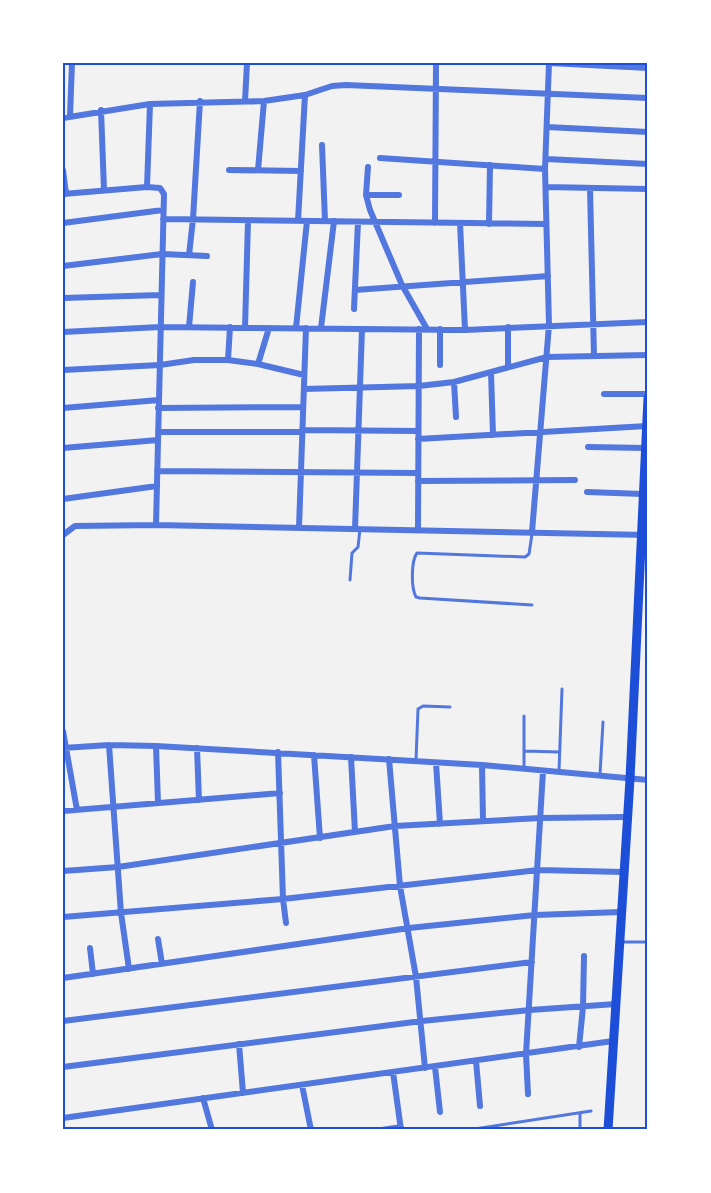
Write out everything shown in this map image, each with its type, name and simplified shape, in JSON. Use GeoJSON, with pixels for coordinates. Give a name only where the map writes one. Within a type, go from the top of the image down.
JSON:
{"type":"FeatureCollection","features":[{"type":"Feature","properties":{"kind":"main road"},"geometry":{"type":"LineString","coordinates":[[608,1130],[645,535],[644,494],[648,396]]}},
{"type":"Feature","properties":{"kind":"street"},"geometry":{"type":"LineString","coordinates":[[72,63],[67,117],[150,104],[264,100],[305,95],[332,86],[345,85],[648,98]]}},
{"type":"Feature","properties":{"kind":"street"},"geometry":{"type":"LineString","coordinates":[[245,101],[247,63]]}},
{"type":"Feature","properties":{"kind":"street"},"geometry":{"type":"LineString","coordinates":[[435,223],[436,63]]}},
{"type":"Feature","properties":{"kind":"street"},"geometry":{"type":"LineString","coordinates":[[532,532],[549,325],[545,169],[549,63],[648,68]]}},
{"type":"Feature","properties":{"kind":"street"},"geometry":{"type":"LineString","coordinates":[[298,221],[305,95]]}},
{"type":"Feature","properties":{"kind":"street"},"geometry":{"type":"LineString","coordinates":[[258,170],[264,100]]}},
{"type":"Feature","properties":{"kind":"street"},"geometry":{"type":"LineString","coordinates":[[189,255],[200,101]]}},
{"type":"Feature","properties":{"kind":"street"},"geometry":{"type":"LineString","coordinates":[[147,187],[150,104]]}},
{"type":"Feature","properties":{"kind":"street"},"geometry":{"type":"LineString","coordinates":[[100,111],[104,190]]}},
{"type":"Feature","properties":{"kind":"street"},"geometry":{"type":"LineString","coordinates":[[547,127],[648,132]]}},
{"type":"Feature","properties":{"kind":"street"},"geometry":{"type":"LineString","coordinates":[[322,145],[325,221]]}},
{"type":"Feature","properties":{"kind":"street"},"geometry":{"type":"LineString","coordinates":[[380,158],[545,169]]}},
{"type":"Feature","properties":{"kind":"street"},"geometry":{"type":"LineString","coordinates":[[546,159],[648,164]]}},
{"type":"Feature","properties":{"kind":"street"},"geometry":{"type":"LineString","coordinates":[[489,224],[490,165]]}},
{"type":"Feature","properties":{"kind":"street"},"geometry":{"type":"LineString","coordinates":[[368,167],[366,195],[402,285],[423,329],[419,386],[418,530]]}},
{"type":"Feature","properties":{"kind":"street"},"geometry":{"type":"LineString","coordinates":[[63,170],[64,194],[147,187],[160,188],[164,194],[156,525]]}},
{"type":"Feature","properties":{"kind":"street"},"geometry":{"type":"LineString","coordinates":[[229,170],[301,171]]}},
{"type":"Feature","properties":{"kind":"street"},"geometry":{"type":"LineString","coordinates":[[546,187],[648,189]]}},
{"type":"Feature","properties":{"kind":"street"},"geometry":{"type":"LineString","coordinates":[[590,188],[594,356]]}},
{"type":"Feature","properties":{"kind":"street"},"geometry":{"type":"LineString","coordinates":[[366,195],[399,195]]}},
{"type":"Feature","properties":{"kind":"street"},"geometry":{"type":"LineString","coordinates":[[63,223],[163,210]]}},
{"type":"Feature","properties":{"kind":"street"},"geometry":{"type":"LineString","coordinates":[[163,219],[546,224]]}},
{"type":"Feature","properties":{"kind":"street"},"geometry":{"type":"LineString","coordinates":[[245,328],[248,221]]}},
{"type":"Feature","properties":{"kind":"street"},"geometry":{"type":"LineString","coordinates":[[296,328],[307,221]]}},
{"type":"Feature","properties":{"kind":"street"},"geometry":{"type":"LineString","coordinates":[[321,328],[334,221]]}},
{"type":"Feature","properties":{"kind":"street"},"geometry":{"type":"LineString","coordinates":[[354,309],[358,222]]}},
{"type":"Feature","properties":{"kind":"street"},"geometry":{"type":"LineString","coordinates":[[460,223],[465,330]]}},
{"type":"Feature","properties":{"kind":"street"},"geometry":{"type":"LineString","coordinates":[[63,266],[162,254],[207,256]]}},
{"type":"Feature","properties":{"kind":"street"},"geometry":{"type":"LineString","coordinates":[[355,290],[548,276]]}},
{"type":"Feature","properties":{"kind":"street"},"geometry":{"type":"LineString","coordinates":[[189,327],[193,282]]}},
{"type":"Feature","properties":{"kind":"street"},"geometry":{"type":"LineString","coordinates":[[63,298],[161,295]]}},
{"type":"Feature","properties":{"kind":"street"},"geometry":{"type":"LineString","coordinates":[[63,332],[160,327],[465,330],[648,322]]}},
{"type":"Feature","properties":{"kind":"street"},"geometry":{"type":"LineString","coordinates":[[228,360],[230,327]]}},
{"type":"Feature","properties":{"kind":"street"},"geometry":{"type":"LineString","coordinates":[[508,327],[508,366]]}},
{"type":"Feature","properties":{"kind":"street"},"geometry":{"type":"LineString","coordinates":[[258,364],[269,328]]}},
{"type":"Feature","properties":{"kind":"street"},"geometry":{"type":"LineString","coordinates":[[298,528],[306,328]]}},
{"type":"Feature","properties":{"kind":"street"},"geometry":{"type":"LineString","coordinates":[[357,529],[362,329]]}},
{"type":"Feature","properties":{"kind":"street"},"geometry":{"type":"LineString","coordinates":[[440,329],[440,365]]}},
{"type":"Feature","properties":{"kind":"street"},"geometry":{"type":"LineString","coordinates":[[304,389],[419,386],[454,382],[547,357],[648,355]]}},
{"type":"Feature","properties":{"kind":"street"},"geometry":{"type":"LineString","coordinates":[[63,370],[160,365],[194,360],[228,360],[258,364],[304,375]]}},
{"type":"Feature","properties":{"kind":"street"},"geometry":{"type":"LineString","coordinates":[[491,372],[493,435]]}},
{"type":"Feature","properties":{"kind":"street"},"geometry":{"type":"LineString","coordinates":[[454,382],[456,417]]}},
{"type":"Feature","properties":{"kind":"street"},"geometry":{"type":"LineString","coordinates":[[604,394],[648,396]]}},
{"type":"Feature","properties":{"kind":"street"},"geometry":{"type":"LineString","coordinates":[[63,408],[159,404],[303,407]]}},
{"type":"Feature","properties":{"kind":"street"},"geometry":{"type":"LineString","coordinates":[[63,448],[158,436],[302,431],[493,435],[647,426]]}},
{"type":"Feature","properties":{"kind":"street"},"geometry":{"type":"LineString","coordinates":[[588,447],[646,448]]}},
{"type":"Feature","properties":{"kind":"street"},"geometry":{"type":"LineString","coordinates":[[158,471],[418,473]]}},
{"type":"Feature","properties":{"kind":"street"},"geometry":{"type":"LineString","coordinates":[[418,481],[575,480]]}},
{"type":"Feature","properties":{"kind":"street"},"geometry":{"type":"LineString","coordinates":[[63,500],[157,486]]}},
{"type":"Feature","properties":{"kind":"street"},"geometry":{"type":"LineString","coordinates":[[587,492],[644,494]]}},
{"type":"Feature","properties":{"kind":"street"},"geometry":{"type":"LineString","coordinates":[[63,535],[75,526],[156,525],[645,535]]}},
{"type":"Feature","properties":{"kind":"street"},"geometry":{"type":"LineString","coordinates":[[63,731],[64,748],[77,810]]}},
{"type":"Feature","properties":{"kind":"street"},"geometry":{"type":"LineString","coordinates":[[64,748],[109,745],[278,752],[482,765],[648,780]]}},
{"type":"Feature","properties":{"kind":"street"},"geometry":{"type":"LineString","coordinates":[[109,745],[121,913],[129,969]]}},
{"type":"Feature","properties":{"kind":"street"},"geometry":{"type":"LineString","coordinates":[[156,746],[158,803]]}},
{"type":"Feature","properties":{"kind":"street"},"geometry":{"type":"LineString","coordinates":[[197,748],[199,800]]}},
{"type":"Feature","properties":{"kind":"street"},"geometry":{"type":"LineString","coordinates":[[278,752],[282,899],[286,923]]}},
{"type":"Feature","properties":{"kind":"street"},"geometry":{"type":"LineString","coordinates":[[314,755],[320,838]]}},
{"type":"Feature","properties":{"kind":"street"},"geometry":{"type":"LineString","coordinates":[[351,757],[355,832]]}},
{"type":"Feature","properties":{"kind":"street"},"geometry":{"type":"LineString","coordinates":[[389,759],[400,886],[416,976],[425,1068]]}},
{"type":"Feature","properties":{"kind":"street"},"geometry":{"type":"LineString","coordinates":[[436,763],[440,824]]}},
{"type":"Feature","properties":{"kind":"street"},"geometry":{"type":"LineString","coordinates":[[482,765],[483,821]]}},
{"type":"Feature","properties":{"kind":"street"},"geometry":{"type":"LineString","coordinates":[[528,1094],[526,1054],[543,771]]}},
{"type":"Feature","properties":{"kind":"street"},"geometry":{"type":"LineString","coordinates":[[63,811],[280,793]]}},
{"type":"Feature","properties":{"kind":"street"},"geometry":{"type":"LineString","coordinates":[[63,871],[118,867],[395,826],[540,818],[627,817]]}},
{"type":"Feature","properties":{"kind":"street"},"geometry":{"type":"LineString","coordinates":[[63,917],[282,899],[538,870],[624,872]]}},
{"type":"Feature","properties":{"kind":"street"},"geometry":{"type":"LineString","coordinates":[[63,978],[409,928],[535,915],[621,912]]}},
{"type":"Feature","properties":{"kind":"street"},"geometry":{"type":"LineString","coordinates":[[158,939],[162,964]]}},
{"type":"Feature","properties":{"kind":"street"},"geometry":{"type":"LineString","coordinates":[[90,948],[93,974]]}},
{"type":"Feature","properties":{"kind":"street"},"geometry":{"type":"LineString","coordinates":[[579,1047],[584,956]]}},
{"type":"Feature","properties":{"kind":"street"},"geometry":{"type":"LineString","coordinates":[[63,1021],[532,962]]}},
{"type":"Feature","properties":{"kind":"street"},"geometry":{"type":"LineString","coordinates":[[63,1067],[422,1021],[616,1004]]}},
{"type":"Feature","properties":{"kind":"street"},"geometry":{"type":"LineString","coordinates":[[63,1118],[613,1041]]}},
{"type":"Feature","properties":{"kind":"street"},"geometry":{"type":"LineString","coordinates":[[239,1044],[243,1093]]}},
{"type":"Feature","properties":{"kind":"street"},"geometry":{"type":"LineString","coordinates":[[476,1061],[480,1106]]}},
{"type":"Feature","properties":{"kind":"street"},"geometry":{"type":"LineString","coordinates":[[435,1067],[440,1112]]}},
{"type":"Feature","properties":{"kind":"street"},"geometry":{"type":"LineString","coordinates":[[382,1130],[401,1128],[393,1072]]}},
{"type":"Feature","properties":{"kind":"street"},"geometry":{"type":"LineString","coordinates":[[302,1085],[311,1130]]}},
{"type":"Feature","properties":{"kind":"street"},"geometry":{"type":"LineString","coordinates":[[203,1098],[212,1130]]}},
{"type":"Feature","properties":{"kind":"lane"},"geometry":{"type":"LineString","coordinates":[[350,579],[352,553],[358,547],[357,529]]}},
{"type":"Feature","properties":{"kind":"lane"},"geometry":{"type":"LineString","coordinates":[[532,532],[530,554],[525,557],[417,553],[414,558],[413,591],[416,597],[420,598],[532,605]]}},
{"type":"Feature","properties":{"kind":"lane"},"geometry":{"type":"LineString","coordinates":[[559,772],[562,689]]}},
{"type":"Feature","properties":{"kind":"lane"},"geometry":{"type":"LineString","coordinates":[[416,761],[418,709],[423,706],[450,707]]}},
{"type":"Feature","properties":{"kind":"lane"},"geometry":{"type":"LineString","coordinates":[[524,716],[524,770]]}},
{"type":"Feature","properties":{"kind":"lane"},"geometry":{"type":"LineString","coordinates":[[600,776],[603,722]]}},
{"type":"Feature","properties":{"kind":"lane"},"geometry":{"type":"LineString","coordinates":[[524,751],[560,752]]}},
{"type":"Feature","properties":{"kind":"lane"},"geometry":{"type":"LineString","coordinates":[[620,942],[648,942]]}},
{"type":"Feature","properties":{"kind":"lane"},"geometry":{"type":"LineString","coordinates":[[468,1130],[591,1111]]}},
{"type":"Feature","properties":{"kind":"lane"},"geometry":{"type":"LineString","coordinates":[[580,1113],[580,1130]]}}]}
